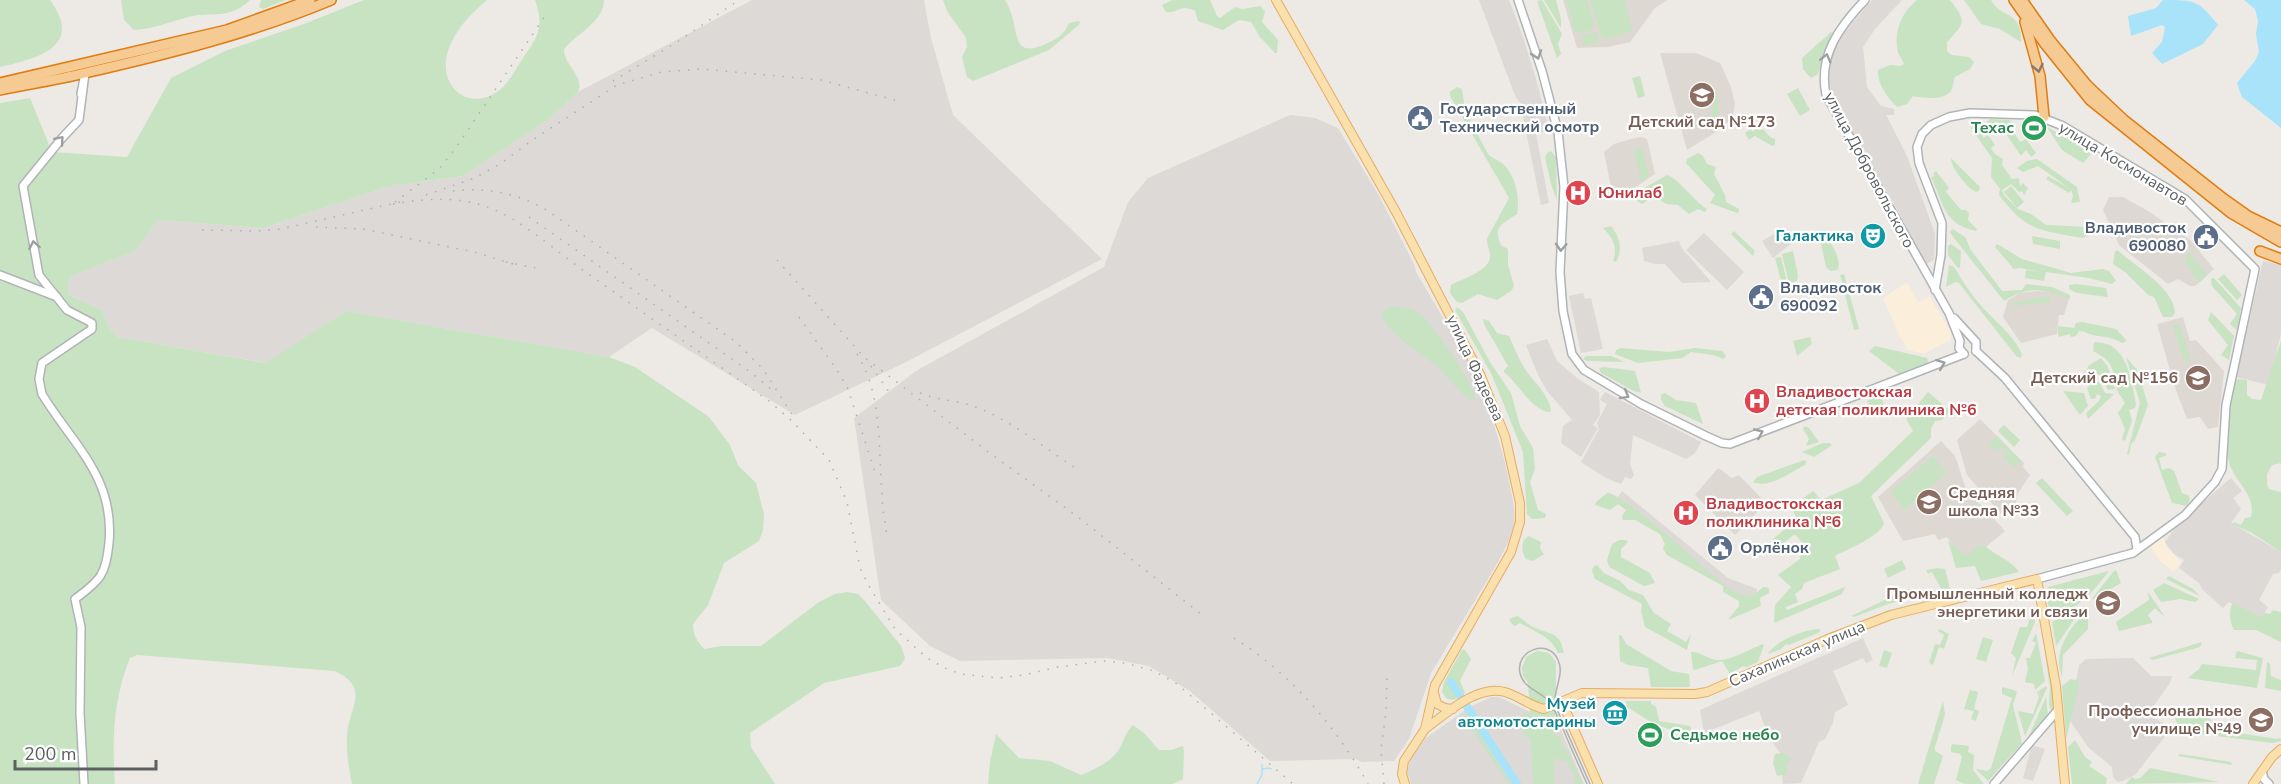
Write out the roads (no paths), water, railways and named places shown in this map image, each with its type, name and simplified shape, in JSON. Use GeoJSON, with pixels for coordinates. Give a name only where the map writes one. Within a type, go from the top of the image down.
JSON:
{"type":"FeatureCollection","features":[{"type":"Feature","properties":{"kind":"highway"},"geometry":{"type":"LineString","coordinates":[[0,83],[227,30],[310,0]]}},
{"type":"Feature","properties":{"kind":"highway"},"geometry":{"type":"LineString","coordinates":[[0,90],[85,73],[229,36],[300,13],[330,0]]}},
{"type":"Feature","properties":{"kind":"highway"},"geometry":{"type":"LineString","coordinates":[[2013,0],[2021,4],[2084,88],[2247,220],[2281,242]]}},
{"type":"Feature","properties":{"kind":"highway"},"geometry":{"type":"LineString","coordinates":[[2021,4],[2042,89],[2044,117]]}},
{"type":"Feature","properties":{"kind":"highway"},"geometry":{"type":"LineString","coordinates":[[2247,220],[2281,232]]}},
{"type":"Feature","properties":{"kind":"highway"},"geometry":{"type":"LineString","coordinates":[[2260,251],[2281,259]]}},
{"type":"Feature","properties":{"kind":"main road","name":"улица Фадеева"},"geometry":{"type":"LineString","coordinates":[[1276,0],[1396,212],[1459,331],[1499,418],[1513,464],[1520,503],[1520,522],[1511,552],[1435,685],[1425,729],[1404,761],[1402,774],[1405,784]]}},
{"type":"Feature","properties":{"kind":"main road"},"geometry":{"type":"LineString","coordinates":[[1518,0],[1542,70],[1558,132],[1564,187],[1560,272],[1568,340],[1577,363],[1593,377],[1703,435],[1730,444],[1976,351]]}},
{"type":"Feature","properties":{"kind":"main road","name":"улица Добровольского"},"geometry":{"type":"LineString","coordinates":[[1865,0],[1849,17],[1829,49],[1823,72],[1824,85],[1829,102],[1949,313],[1960,340]]}},
{"type":"Feature","properties":{"kind":"main road"},"geometry":{"type":"LineString","coordinates":[[84,784],[80,713],[81,627],[75,599],[91,587],[106,568],[110,531],[104,490],[94,469],[42,394],[39,379],[42,363],[92,329],[92,323],[67,310],[39,274],[23,186],[79,120],[85,73]]}},
{"type":"Feature","properties":{"kind":"main road","name":"улица Космонавтов"},"geometry":{"type":"LineString","coordinates":[[1935,290],[1940,265],[1942,227],[1918,158],[1917,147],[1922,134],[1936,122],[1970,113],[2026,114],[2044,117],[2135,167],[2185,199],[2255,269],[2226,405],[2223,463],[2219,474],[2212,486],[2188,512],[2137,549]]}},
{"type":"Feature","properties":{"kind":"main road"},"geometry":{"type":"LineString","coordinates":[[0,275],[57,297]]}},
{"type":"Feature","properties":{"kind":"main road"},"geometry":{"type":"LineString","coordinates":[[1949,313],[1977,344],[1976,351]]}},
{"type":"Feature","properties":{"kind":"main road"},"geometry":{"type":"LineString","coordinates":[[1964,354],[1959,348],[1960,340],[1971,337]]}},
{"type":"Feature","properties":{"kind":"main road"},"geometry":{"type":"LineString","coordinates":[[1976,351],[2005,378],[2085,474],[2135,537],[2137,549]]}},
{"type":"Feature","properties":{"kind":"main road","name":"Сахалинская улица"},"geometry":{"type":"LineString","coordinates":[[1425,729],[1470,698],[1483,692],[1497,690],[1544,709],[1585,693],[1695,694],[1707,692],[1828,639],[1891,615],[2118,558],[2137,549]]}},
{"type":"Feature","properties":{"kind":"main road"},"geometry":{"type":"LineString","coordinates":[[2037,579],[2056,686],[2065,784]]}},
{"type":"Feature","properties":{"kind":"main road"},"geometry":{"type":"LineString","coordinates":[[1435,685],[1434,693],[1437,704],[1453,709]]}},
{"type":"Feature","properties":{"kind":"main road"},"geometry":{"type":"LineString","coordinates":[[1562,702],[1598,784]]}},
{"type":"Feature","properties":{"kind":"main road"},"geometry":{"type":"LineString","coordinates":[[1994,784],[2057,711]]}},
{"type":"Feature","properties":{"kind":"main road"},"geometry":{"type":"LineString","coordinates":[[2253,784],[2281,749]]}},
{"type":"Feature","properties":{"kind":"main road"},"geometry":{"type":"LineString","coordinates":[[2262,771],[2264,779],[2269,784]]}},
{"type":"Feature","properties":{"kind":"water"},"geometry":{"type":"Polygon","coordinates":[[[2163,0],[2195,3],[2218,25],[2203,44],[2162,64],[2152,53],[2162,42],[2165,27],[2162,25],[2131,36],[2128,16],[2156,8],[2163,0]]]}},
{"type":"Feature","properties":{"kind":"water"},"geometry":{"type":"Polygon","coordinates":[[[2244,0],[2281,0],[2281,128],[2242,97],[2237,83],[2255,61],[2259,52],[2256,34],[2258,21],[2255,9],[2244,0]]]}},
{"type":"Feature","properties":{"kind":"waterway"},"geometry":{"type":"LineString","coordinates":[[1451,682],[1517,784]]}},
{"type":"Feature","properties":{"kind":"waterway"},"geometry":{"type":"LineString","coordinates":[[1257,784],[1262,775],[1262,765]]}},
{"type":"Feature","properties":{"kind":"waterway"},"geometry":{"type":"LineString","coordinates":[[1263,769],[1271,769]]}},
{"type":"Feature","properties":{"kind":"tram line"},"geometry":{"type":"LineString","coordinates":[[1587,784],[1551,704],[1529,687],[1520,673],[1523,658],[1534,650],[1541,648],[1548,650],[1554,653],[1558,660],[1560,676],[1555,705],[1590,784]]}},
{"type":"Feature","properties":{"kind":"railway"},"geometry":{"type":"LineString","coordinates":[[613,81],[677,42],[739,0]]}},
{"type":"Feature","properties":{"kind":"railway"},"geometry":{"type":"LineString","coordinates":[[395,202],[439,169],[545,16]]}},
{"type":"Feature","properties":{"kind":"railway"},"geometry":{"type":"LineString","coordinates":[[426,195],[475,178],[503,162],[617,85],[662,72],[702,69],[821,80],[902,102]]}},
{"type":"Feature","properties":{"kind":"railway"},"geometry":{"type":"LineString","coordinates":[[453,191],[478,190],[502,193],[525,200],[548,211],[736,342],[763,369],[795,419]]}},
{"type":"Feature","properties":{"kind":"railway"},"geometry":{"type":"LineString","coordinates":[[393,204],[424,200],[451,200],[473,203],[513,219],[769,401],[792,421],[829,460],[847,502],[860,568],[895,629],[927,658],[960,674],[998,678],[1104,661],[1125,663],[1154,671],[1177,684],[1293,784]]}},
{"type":"Feature","properties":{"kind":"railway"},"geometry":{"type":"LineString","coordinates":[[202,230],[281,229],[400,202]]}},
{"type":"Feature","properties":{"kind":"railway"},"geometry":{"type":"LineString","coordinates":[[529,217],[749,371],[771,389]]}},
{"type":"Feature","properties":{"kind":"railway"},"geometry":{"type":"LineString","coordinates":[[316,227],[363,229],[474,252],[513,264]]}},
{"type":"Feature","properties":{"kind":"railway"},"geometry":{"type":"LineString","coordinates":[[777,260],[864,357],[1078,517],[1206,618]]}},
{"type":"Feature","properties":{"kind":"railway"},"geometry":{"type":"LineString","coordinates":[[506,262],[541,269]]}},
{"type":"Feature","properties":{"kind":"railway"},"geometry":{"type":"LineString","coordinates":[[799,317],[848,389],[876,475]]}},
{"type":"Feature","properties":{"kind":"railway"},"geometry":{"type":"LineString","coordinates":[[857,354],[871,387],[878,422],[882,504],[887,536]]}},
{"type":"Feature","properties":{"kind":"railway"},"geometry":{"type":"LineString","coordinates":[[871,366],[892,396]]}},
{"type":"Feature","properties":{"kind":"railway"},"geometry":{"type":"LineString","coordinates":[[920,393],[971,405],[991,414],[1077,469]]}},
{"type":"Feature","properties":{"kind":"railway"},"geometry":{"type":"LineString","coordinates":[[1234,638],[1255,652],[1293,684],[1310,702],[1341,741],[1368,784]]}},
{"type":"Feature","properties":{"kind":"railway"},"geometry":{"type":"LineString","coordinates":[[1384,784],[1381,749],[1386,712],[1387,676]]}},
{"type":"Feature","properties":{"kind":"place","name":"Детский сад №173"},"geometry":{"type":"Point","coordinates":[1702,95]}},
{"type":"Feature","properties":{"kind":"place","name":"Государственный Технический осмотр"},"geometry":{"type":"Point","coordinates":[1420,118]}},
{"type":"Feature","properties":{"kind":"place","name":"Техас"},"geometry":{"type":"Point","coordinates":[2034,128]}},
{"type":"Feature","properties":{"kind":"place","name":"Юнилаб"},"geometry":{"type":"Point","coordinates":[1578,193]}},
{"type":"Feature","properties":{"kind":"place","name":"Галактика"},"geometry":{"type":"Point","coordinates":[1873,236]}},
{"type":"Feature","properties":{"kind":"place","name":"Владивосток 690080"},"geometry":{"type":"Point","coordinates":[2206,237]}},
{"type":"Feature","properties":{"kind":"place","name":"Владивосток 690092"},"geometry":{"type":"Point","coordinates":[1761,297]}},
{"type":"Feature","properties":{"kind":"place","name":"Детский сад №156"},"geometry":{"type":"Point","coordinates":[2198,378]}},
{"type":"Feature","properties":{"kind":"place","name":"Владивостокская детская поликлиника №6"},"geometry":{"type":"Point","coordinates":[1757,401]}},
{"type":"Feature","properties":{"kind":"place","name":"Средняя школа №33"},"geometry":{"type":"Point","coordinates":[1929,502]}},
{"type":"Feature","properties":{"kind":"place","name":"Владивостокская поликлиника №6"},"geometry":{"type":"Point","coordinates":[1686,513]}},
{"type":"Feature","properties":{"kind":"place","name":"Орлёнок"},"geometry":{"type":"Point","coordinates":[1720,548]}},
{"type":"Feature","properties":{"kind":"place","name":"Промышленный колледж энергетики и связи"},"geometry":{"type":"Point","coordinates":[2108,603]}},
{"type":"Feature","properties":{"kind":"place","name":"Музей автомотостарины"},"geometry":{"type":"Point","coordinates":[1615,713]}},
{"type":"Feature","properties":{"kind":"place","name":"Профессиональное училище №49"},"geometry":{"type":"Point","coordinates":[2261,720]}},
{"type":"Feature","properties":{"kind":"place","name":"Седьмое небо"},"geometry":{"type":"Point","coordinates":[1650,735]}}]}
